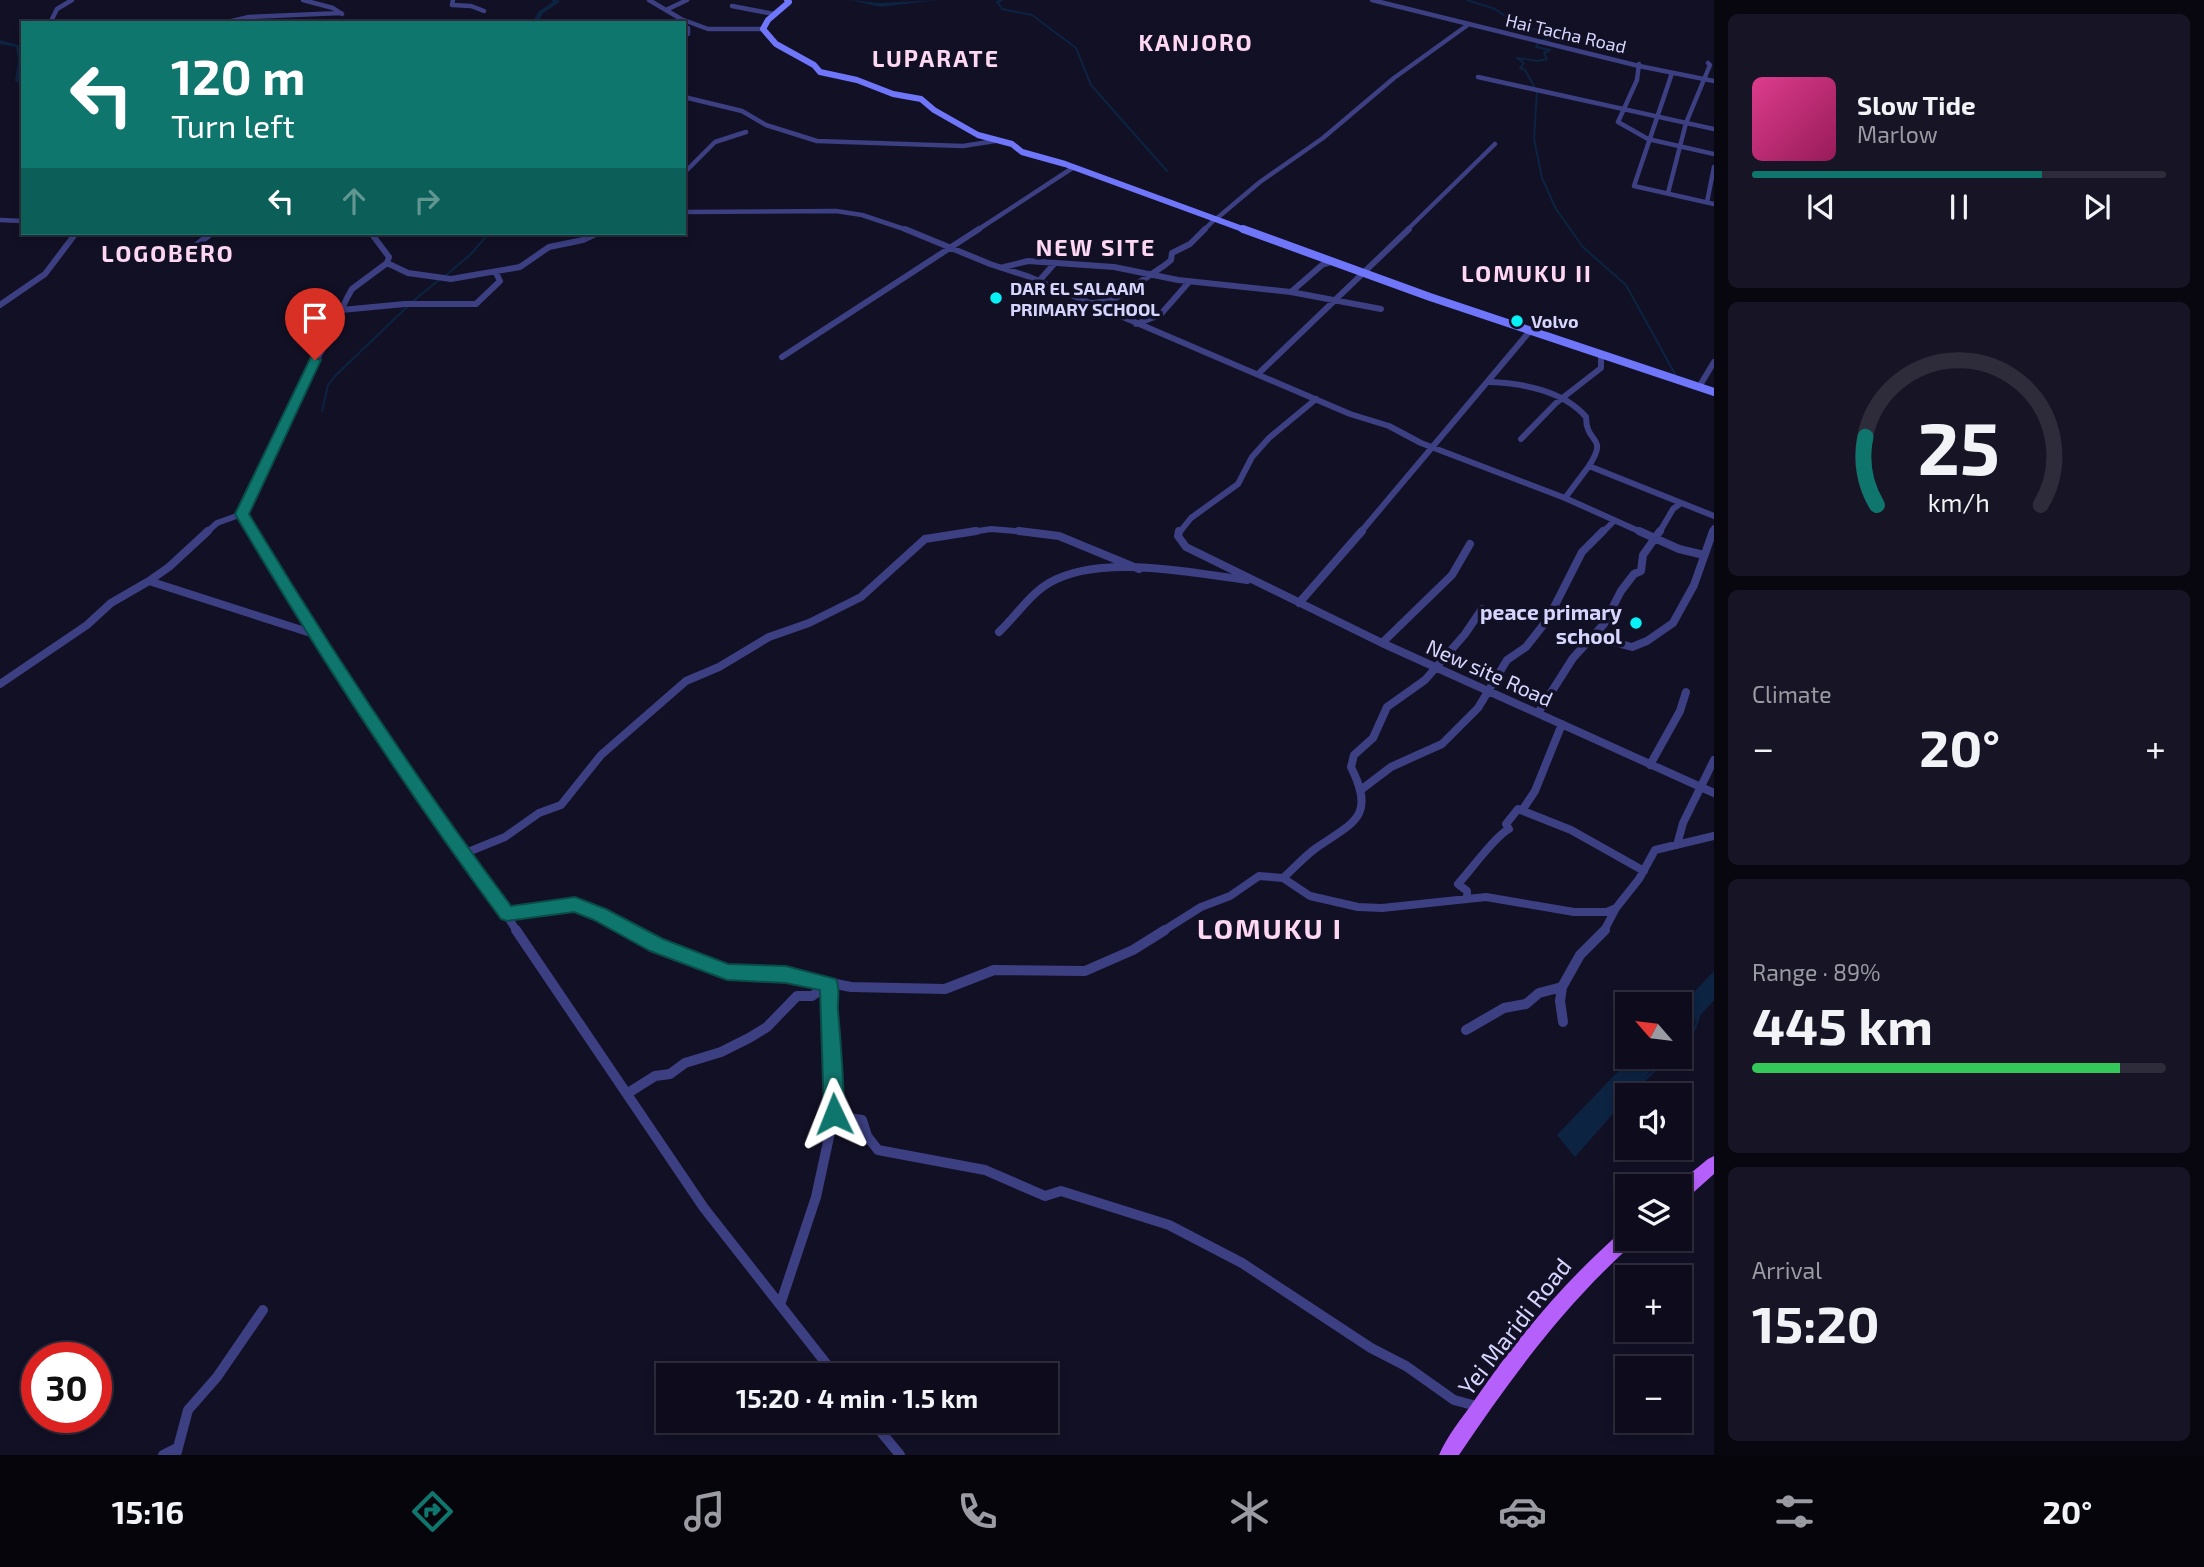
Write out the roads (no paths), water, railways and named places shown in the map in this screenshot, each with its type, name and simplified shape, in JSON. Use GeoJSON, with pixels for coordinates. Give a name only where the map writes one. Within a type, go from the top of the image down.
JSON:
{"type":"FeatureCollection","features":[{"type":"Feature","properties":{"kind":"main road"},"geometry":{"type":"LineString","coordinates":[[1692,1182],[1714,1164]]}},
{"type":"Feature","properties":{"kind":"main road","name":"Yei Maridi Road"},"geometry":{"type":"LineString","coordinates":[[1448,1455],[1517,1355],[1574,1286],[1615,1249]]}},
{"type":"Feature","properties":{"kind":"street"},"geometry":{"type":"LineString","coordinates":[[51,21],[57,9],[72,0]]}},
{"type":"Feature","properties":{"kind":"street"},"geometry":{"type":"LineString","coordinates":[[232,21],[249,17],[342,14],[333,8],[303,0]]}},
{"type":"Feature","properties":{"kind":"street"},"geometry":{"type":"LineString","coordinates":[[453,0],[450,4],[452,5],[471,6],[484,11]]}},
{"type":"Feature","properties":{"kind":"street"},"geometry":{"type":"LineString","coordinates":[[649,0],[681,19],[708,29],[764,29]]}},
{"type":"Feature","properties":{"kind":"street"},"geometry":{"type":"LineString","coordinates":[[666,10],[687,0]]}},
{"type":"Feature","properties":{"kind":"street"},"geometry":{"type":"LineString","coordinates":[[764,29],[774,14],[789,2],[787,0]]}},
{"type":"Feature","properties":{"kind":"street","name":"Hai Tacha Road"},"geometry":{"type":"LineString","coordinates":[[1372,0],[1641,63],[1649,68],[1714,81]]}},
{"type":"Feature","properties":{"kind":"street"},"geometry":{"type":"LineString","coordinates":[[732,6],[774,14]]}},
{"type":"Feature","properties":{"kind":"street"},"geometry":{"type":"LineString","coordinates":[[677,21],[681,19]]}},
{"type":"Feature","properties":{"kind":"street"},"geometry":{"type":"LineString","coordinates":[[1090,303],[1113,300],[1170,261],[1172,253],[1203,233],[1215,219],[1261,182],[1323,138],[1394,78],[1469,24]]}},
{"type":"Feature","properties":{"kind":"street"},"geometry":{"type":"LineString","coordinates":[[764,29],[776,44],[814,65],[820,72],[857,80],[893,94],[921,99],[957,124],[995,141],[1012,144],[1022,152],[1074,167],[1331,262],[1601,356],[1714,392]]}},
{"type":"Feature","properties":{"kind":"street"},"geometry":{"type":"LineString","coordinates":[[1641,63],[1618,122],[1648,139],[1714,154]]}},
{"type":"Feature","properties":{"kind":"street"},"geometry":{"type":"LineString","coordinates":[[1668,193],[1686,123],[1710,65],[1708,63]]}},
{"type":"Feature","properties":{"kind":"street"},"geometry":{"type":"LineString","coordinates":[[1672,73],[1655,116],[1634,186],[1714,204]]}},
{"type":"Feature","properties":{"kind":"street"},"geometry":{"type":"LineString","coordinates":[[1478,77],[1519,84],[1534,92],[1556,93],[1714,129]]}},
{"type":"Feature","properties":{"kind":"street"},"geometry":{"type":"LineString","coordinates":[[686,97],[742,111],[766,125],[817,141],[963,146],[995,141]]}},
{"type":"Feature","properties":{"kind":"street"},"geometry":{"type":"LineString","coordinates":[[686,171],[715,142],[746,132]]}},
{"type":"Feature","properties":{"kind":"street"},"geometry":{"type":"LineString","coordinates":[[1258,374],[1336,300],[1361,272],[1423,217],[1495,144]]}},
{"type":"Feature","properties":{"kind":"street"},"geometry":{"type":"LineString","coordinates":[[782,357],[1074,167]]}},
{"type":"Feature","properties":{"kind":"street"},"geometry":{"type":"LineString","coordinates":[[1707,202],[1714,167]]}},
{"type":"Feature","properties":{"kind":"street"},"geometry":{"type":"LineString","coordinates":[[686,212],[838,210],[873,216],[953,246],[987,263],[1039,281],[1350,414],[1389,426],[1434,447],[1565,498],[1679,549],[1704,555]]}},
{"type":"Feature","properties":{"kind":"street"},"geometry":{"type":"LineString","coordinates":[[0,220],[21,221]]}},
{"type":"Feature","properties":{"kind":"street"},"geometry":{"type":"LineString","coordinates":[[0,305],[44,274],[74,235]]}},
{"type":"Feature","properties":{"kind":"street"},"geometry":{"type":"LineString","coordinates":[[183,255],[210,235]]}},
{"type":"Feature","properties":{"kind":"street"},"geometry":{"type":"LineString","coordinates":[[0,684],[87,625],[111,603],[169,567],[217,523],[242,514],[352,289],[387,263],[389,257],[372,235]]}},
{"type":"Feature","properties":{"kind":"street"},"geometry":{"type":"LineString","coordinates":[[387,263],[408,272],[440,279],[496,273],[520,267],[549,247],[594,235]]}},
{"type":"Feature","properties":{"kind":"street"},"geometry":{"type":"LineString","coordinates":[[1004,267],[1028,261],[1114,267],[1189,282],[1291,292],[1381,309]]}},
{"type":"Feature","properties":{"kind":"street"},"geometry":{"type":"LineString","coordinates":[[1291,292],[1322,265],[1331,262]]}},
{"type":"Feature","properties":{"kind":"street"},"geometry":{"type":"LineString","coordinates":[[1039,281],[1048,274],[1054,264]]}},
{"type":"Feature","properties":{"kind":"street"},"geometry":{"type":"LineString","coordinates":[[341,310],[405,304],[476,304],[500,281],[496,273]]}},
{"type":"Feature","properties":{"kind":"street"},"geometry":{"type":"LineString","coordinates":[[1136,324],[1160,315],[1189,282]]}},
{"type":"Feature","properties":{"kind":"street"},"geometry":{"type":"LineString","coordinates":[[1299,603],[1531,331]]}},
{"type":"Feature","properties":{"kind":"street"},"geometry":{"type":"LineString","coordinates":[[1521,439],[1562,399],[1601,368],[1601,356]]}},
{"type":"Feature","properties":{"kind":"street"},"geometry":{"type":"LineString","coordinates":[[1699,387],[1714,362]]}},
{"type":"Feature","properties":{"kind":"street"},"geometry":{"type":"LineString","coordinates":[[1489,382],[1508,382],[1562,399],[1581,409],[1587,420],[1586,429],[1597,441],[1598,452],[1565,498]]}},
{"type":"Feature","properties":{"kind":"street","name":"New site Road"},"geometry":{"type":"LineString","coordinates":[[1316,399],[1262,444],[1238,484],[1208,504],[1180,529],[1178,536],[1186,547],[1382,643],[1714,793]]}},
{"type":"Feature","properties":{"kind":"street"},"geometry":{"type":"LineString","coordinates":[[1589,466],[1714,516]]}},
{"type":"Feature","properties":{"kind":"street"},"geometry":{"type":"LineString","coordinates":[[1538,713],[1573,658],[1604,624],[1621,591],[1634,574],[1641,571],[1643,555],[1673,509],[1681,503]]}},
{"type":"Feature","properties":{"kind":"street"},"geometry":{"type":"LineString","coordinates":[[242,514],[314,634],[463,854],[507,914],[704,1208],[826,1363]]}},
{"type":"Feature","properties":{"kind":"street"},"geometry":{"type":"LineString","coordinates":[[1362,789],[1391,767],[1442,744],[1478,709],[1507,660],[1526,647],[1548,619],[1583,552],[1614,521]]}},
{"type":"Feature","properties":{"kind":"street"},"geometry":{"type":"LineString","coordinates":[[1594,637],[1632,648],[1643,644],[1662,626],[1673,623],[1694,585],[1714,528]]}},
{"type":"Feature","properties":{"kind":"street"},"geometry":{"type":"LineString","coordinates":[[463,854],[505,838],[539,813],[561,805],[601,755],[686,681],[719,667],[769,637],[809,623],[861,597],[925,539],[991,529],[1041,533],[1059,536],[1139,569]]}},
{"type":"Feature","properties":{"kind":"street"},"geometry":{"type":"LineString","coordinates":[[1382,643],[1452,575],[1469,544]]}},
{"type":"Feature","properties":{"kind":"street"},"geometry":{"type":"LineString","coordinates":[[999,632],[1049,583],[1070,573],[1139,569],[1253,581]]}},
{"type":"Feature","properties":{"kind":"street"},"geometry":{"type":"LineString","coordinates":[[149,581],[314,634]]}},
{"type":"Feature","properties":{"kind":"street"},"geometry":{"type":"LineString","coordinates":[[1283,878],[1314,850],[1353,825],[1361,807],[1362,789],[1352,766],[1354,755],[1373,738],[1387,707],[1418,686],[1465,634],[1482,609]]}},
{"type":"Feature","properties":{"kind":"street"},"geometry":{"type":"LineString","coordinates":[[1650,765],[1655,748],[1679,713],[1686,692]]}},
{"type":"Feature","properties":{"kind":"street"},"geometry":{"type":"LineString","coordinates":[[1523,809],[1535,791],[1562,724]]}},
{"type":"Feature","properties":{"kind":"street"},"geometry":{"type":"LineString","coordinates":[[1676,845],[1683,819],[1702,788],[1707,768],[1714,760]]}},
{"type":"Feature","properties":{"kind":"street"},"geometry":{"type":"LineString","coordinates":[[1467,898],[1467,891],[1458,884],[1485,856],[1498,835],[1509,828],[1506,824],[1516,811],[1523,809],[1571,830],[1644,871]]}},
{"type":"Feature","properties":{"kind":"street"},"geometry":{"type":"LineString","coordinates":[[1563,1022],[1560,1001],[1562,987],[1580,955],[1607,928],[1616,908],[1644,871],[1655,850],[1714,836]]}},
{"type":"Feature","properties":{"kind":"street"},"geometry":{"type":"LineString","coordinates":[[507,914],[575,905],[612,920],[656,945],[727,972],[786,974],[829,984],[945,989],[994,970],[1085,971],[1133,950],[1201,907],[1230,896],[1252,879],[1266,876],[1283,878],[1310,896],[1358,907],[1382,908],[1467,898],[1508,899],[1594,913],[1616,908]]}},
{"type":"Feature","properties":{"kind":"street"},"geometry":{"type":"LineString","coordinates":[[780,1305],[816,1197],[834,1114],[834,1051],[828,1008],[829,984]]}},
{"type":"Feature","properties":{"kind":"street"},"geometry":{"type":"LineString","coordinates":[[628,1093],[655,1076],[670,1074],[685,1063],[721,1052],[749,1038],[767,1027],[797,996],[812,996],[829,984]]}},
{"type":"Feature","properties":{"kind":"street"},"geometry":{"type":"LineString","coordinates":[[1465,1030],[1504,1008],[1526,1004],[1539,993],[1562,987]]}},
{"type":"Feature","properties":{"kind":"street"},"geometry":{"type":"LineString","coordinates":[[832,1093],[849,1118],[862,1120],[867,1136],[878,1150],[985,1170],[1045,1196],[1061,1191],[1169,1226],[1242,1263],[1454,1400],[1480,1407]]}},
{"type":"Feature","properties":{"kind":"street"},"geometry":{"type":"LineString","coordinates":[[163,1455],[176,1452],[188,1410],[217,1377],[263,1310]]}},
{"type":"Feature","properties":{"kind":"street"},"geometry":{"type":"LineString","coordinates":[[882,1433],[900,1455]]}},
{"type":"Feature","properties":{"kind":"water"},"geometry":{"type":"Polygon","coordinates":[[[1714,971],[1714,1000],[1692,1025],[1692,994],[1714,971]]]}},
{"type":"Feature","properties":{"kind":"water"},"geometry":{"type":"Polygon","coordinates":[[[1620,1069],[1652,1069],[1640,1083],[1615,1083],[1615,1112],[1575,1157],[1557,1135],[1620,1069]]]}},
{"type":"Feature","properties":{"kind":"waterway"},"geometry":{"type":"LineString","coordinates":[[536,21],[541,12],[557,2],[554,0]]}},
{"type":"Feature","properties":{"kind":"waterway"},"geometry":{"type":"LineString","coordinates":[[853,0],[880,5],[935,0]]}},
{"type":"Feature","properties":{"kind":"waterway"},"geometry":{"type":"LineString","coordinates":[[1002,0],[997,2],[1002,9],[1032,15],[1076,48],[1091,85],[1167,171]]}},
{"type":"Feature","properties":{"kind":"waterway"},"geometry":{"type":"LineString","coordinates":[[1467,0],[1495,9],[1516,24],[1541,31],[1551,39],[1543,40]]}},
{"type":"Feature","properties":{"kind":"waterway"},"geometry":{"type":"LineString","coordinates":[[0,42],[19,46],[21,61]]}},
{"type":"Feature","properties":{"kind":"waterway"},"geometry":{"type":"LineString","coordinates":[[1534,86],[1525,70],[1520,68],[1524,63],[1517,58],[1538,61],[1547,59],[1544,53],[1550,50],[1536,47],[1539,42]]}},
{"type":"Feature","properties":{"kind":"waterway"},"geometry":{"type":"LineString","coordinates":[[21,61],[18,81],[21,82]]}},
{"type":"Feature","properties":{"kind":"waterway"},"geometry":{"type":"LineString","coordinates":[[1537,91],[1534,139],[1542,178],[1556,209],[1583,247],[1626,285],[1675,374]]}},
{"type":"Feature","properties":{"kind":"waterway"},"geometry":{"type":"LineString","coordinates":[[445,276],[471,254],[487,235]]}},
{"type":"Feature","properties":{"kind":"waterway"},"geometry":{"type":"LineString","coordinates":[[412,302],[440,279]]}},
{"type":"Feature","properties":{"kind":"waterway"},"geometry":{"type":"LineString","coordinates":[[322,411],[328,385],[335,376],[408,306]]}},
{"type":"Feature","properties":{"kind":"waterway"},"geometry":{"type":"LineString","coordinates":[[1692,1036],[1699,1016]]}},
{"type":"Feature","properties":{"kind":"waterway"},"geometry":{"type":"LineString","coordinates":[[1641,1083],[1656,1069]]}},
{"type":"Feature","properties":{"kind":"place","name":"DAR EL SALAAM PRIMARY SCHOOL"},"geometry":{"type":"Point","coordinates":[996,298]}},
{"type":"Feature","properties":{"kind":"place","name":"Volvo"},"geometry":{"type":"Point","coordinates":[1517,321]}},
{"type":"Feature","properties":{"kind":"place","name":"peace primary school"},"geometry":{"type":"Point","coordinates":[1636,623]}},
{"type":"Feature","properties":{"kind":"district","name":"KANJORO"},"geometry":{"type":"Point","coordinates":[1196,42]}},
{"type":"Feature","properties":{"kind":"district","name":"LUPARATE"},"geometry":{"type":"Point","coordinates":[936,58]}},
{"type":"Feature","properties":{"kind":"district","name":"NEW SITE"},"geometry":{"type":"Point","coordinates":[1096,247]}},
{"type":"Feature","properties":{"kind":"district","name":"LOGOBERO"},"geometry":{"type":"Point","coordinates":[168,253]}},
{"type":"Feature","properties":{"kind":"district","name":"LOMUKU II"},"geometry":{"type":"Point","coordinates":[1527,273]}},
{"type":"Feature","properties":{"kind":"district","name":"LOMUKU I"},"geometry":{"type":"Point","coordinates":[1270,928]}}]}
